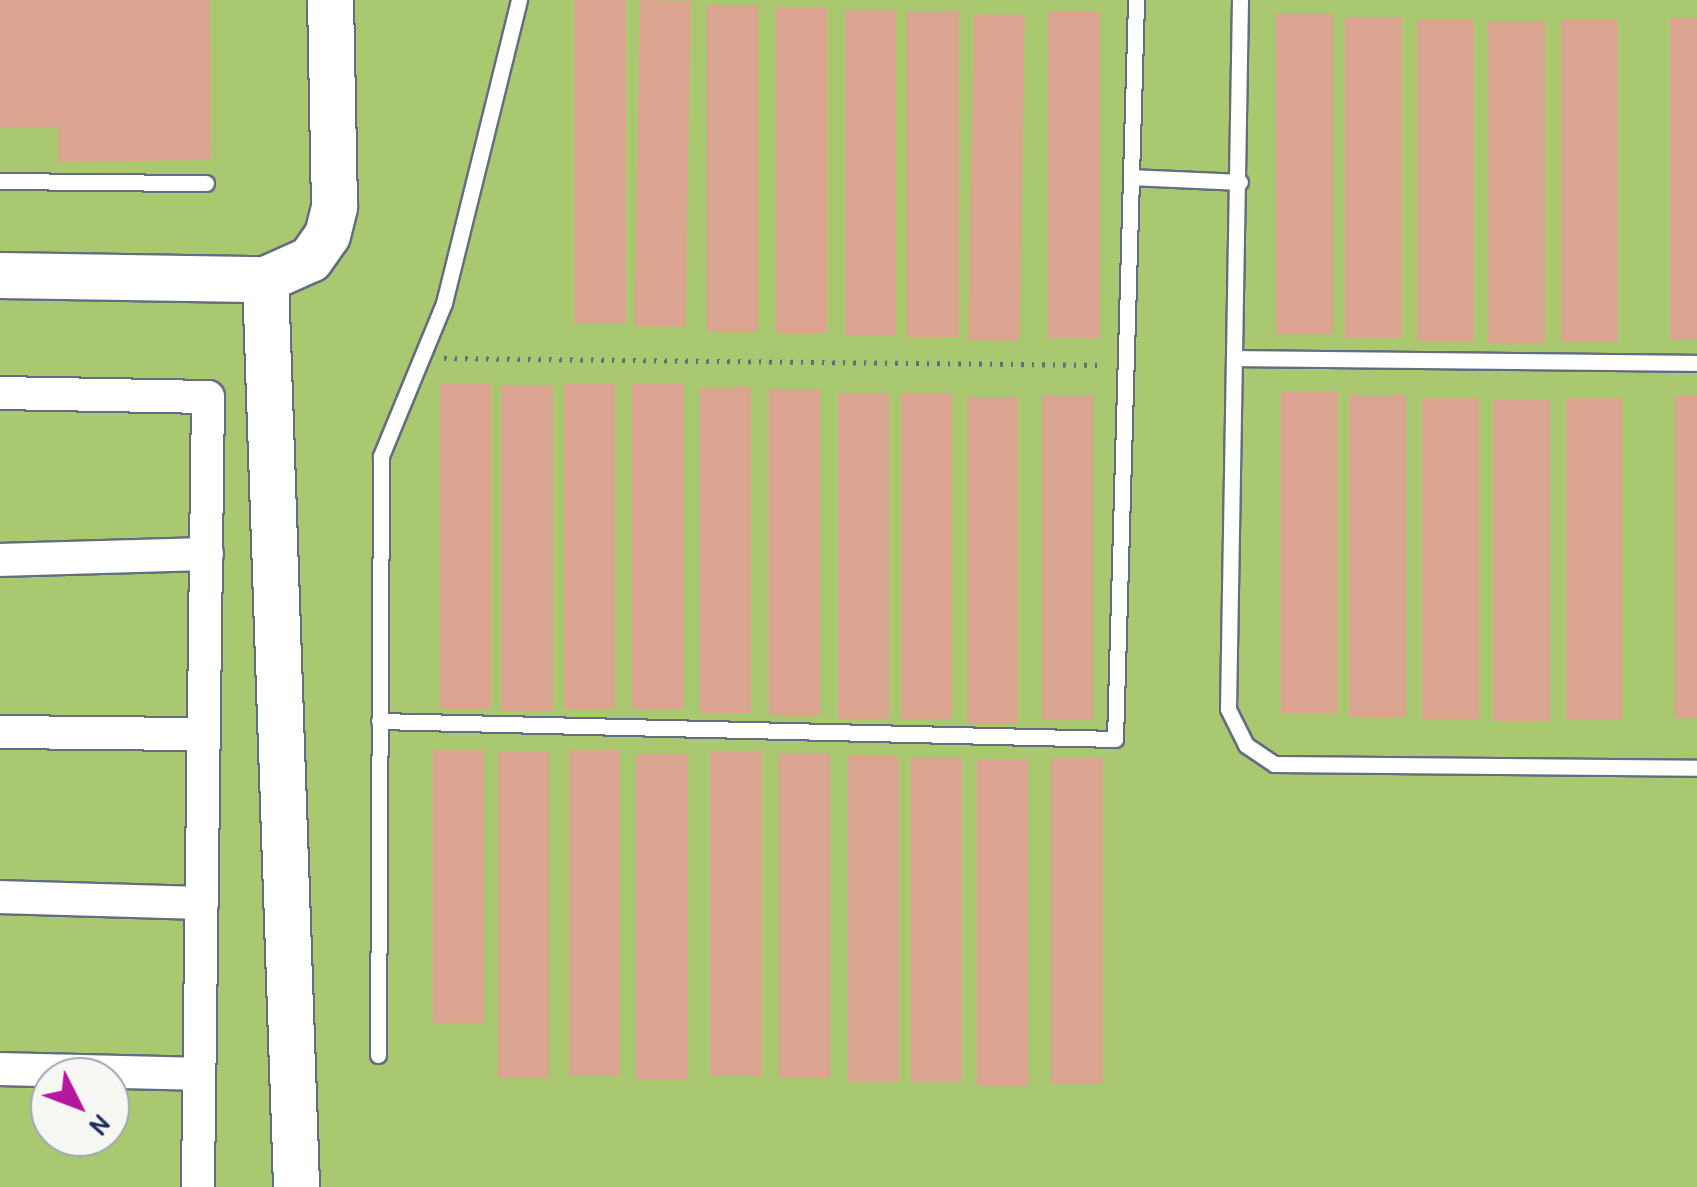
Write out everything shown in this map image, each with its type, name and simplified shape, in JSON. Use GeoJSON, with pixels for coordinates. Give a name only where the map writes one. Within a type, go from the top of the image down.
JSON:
{"type":"FeatureCollection","features":[{"type":"Feature","properties":{"kind":"main road"},"geometry":{"type":"LineString","coordinates":[[0,275],[265,279],[310,259],[327,235],[334,206],[330,0]]}},
{"type":"Feature","properties":{"kind":"main road"},"geometry":{"type":"LineString","coordinates":[[265,279],[296,1187]]}},
{"type":"Feature","properties":{"kind":"street"},"geometry":{"type":"LineString","coordinates":[[0,393],[208,397],[198,1187]]}},
{"type":"Feature","properties":{"kind":"street"},"geometry":{"type":"LineString","coordinates":[[0,560],[206,554]]}},
{"type":"Feature","properties":{"kind":"street"},"geometry":{"type":"LineString","coordinates":[[0,732],[204,734]]}},
{"type":"Feature","properties":{"kind":"street"},"geometry":{"type":"LineString","coordinates":[[0,897],[202,903]]}},
{"type":"Feature","properties":{"kind":"street"},"geometry":{"type":"LineString","coordinates":[[0,1070],[199,1074]]}},
{"type":"Feature","properties":{"kind":"lane"},"geometry":{"type":"LineString","coordinates":[[378,1056],[381,456],[444,302],[519,0]]}},
{"type":"Feature","properties":{"kind":"lane"},"geometry":{"type":"LineString","coordinates":[[379,721],[1115,739],[1136,0]]}},
{"type":"Feature","properties":{"kind":"lane"},"geometry":{"type":"LineString","coordinates":[[1240,0],[1240,182],[1228,710],[1246,745],[1274,764],[1697,768]]}},
{"type":"Feature","properties":{"kind":"lane"},"geometry":{"type":"LineString","coordinates":[[1130,177],[1240,182]]}},
{"type":"Feature","properties":{"kind":"lane"},"geometry":{"type":"LineString","coordinates":[[0,181],[206,182]]}},
{"type":"Feature","properties":{"kind":"lane"},"geometry":{"type":"LineString","coordinates":[[1237,358],[1697,363]]}},
{"type":"Feature","properties":{"kind":"path"},"geometry":{"type":"LineString","coordinates":[[422,357],[1126,366]]}},
{"type":"Feature","properties":{"kind":"green space"},"geometry":{"type":"Polygon","coordinates":[[[0,0],[1697,0],[1697,1187],[0,1187],[0,0]]]}},
{"type":"Feature","properties":{"kind":"building"},"geometry":{"type":"Polygon","coordinates":[[[0,0],[210,0],[211,160],[58,162],[58,127],[0,128],[0,0]]]}},
{"type":"Feature","properties":{"kind":"building"},"geometry":{"type":"Polygon","coordinates":[[[574,0],[626,0],[626,324],[574,324],[574,0]]]}},
{"type":"Feature","properties":{"kind":"building"},"geometry":{"type":"Polygon","coordinates":[[[640,0],[691,1],[685,327],[634,326],[640,0]]]}},
{"type":"Feature","properties":{"kind":"building"},"geometry":{"type":"Polygon","coordinates":[[[707,5],[758,5],[758,331],[707,331],[707,5]]]}},
{"type":"Feature","properties":{"kind":"building"},"geometry":{"type":"Polygon","coordinates":[[[776,7],[827,7],[827,333],[776,333],[776,7]]]}},
{"type":"Feature","properties":{"kind":"building"},"geometry":{"type":"Polygon","coordinates":[[[845,10],[896,10],[896,336],[845,336],[845,10]]]}},
{"type":"Feature","properties":{"kind":"building"},"geometry":{"type":"Polygon","coordinates":[[[907,11],[959,11],[959,337],[907,337],[907,11]]]}},
{"type":"Feature","properties":{"kind":"building"},"geometry":{"type":"Polygon","coordinates":[[[1048,12],[1100,12],[1100,338],[1048,338],[1048,12]]]}},
{"type":"Feature","properties":{"kind":"building"},"geometry":{"type":"Polygon","coordinates":[[[1276,13],[1333,13],[1333,334],[1276,334],[1276,13]]]}},
{"type":"Feature","properties":{"kind":"building"},"geometry":{"type":"Polygon","coordinates":[[[974,14],[1025,15],[1019,341],[968,340],[974,14]]]}},
{"type":"Feature","properties":{"kind":"building"},"geometry":{"type":"Polygon","coordinates":[[[1345,17],[1402,17],[1402,338],[1345,338],[1345,17]]]}},
{"type":"Feature","properties":{"kind":"building"},"geometry":{"type":"Polygon","coordinates":[[[1670,18],[1697,18],[1697,340],[1670,340],[1670,18]]]}},
{"type":"Feature","properties":{"kind":"building"},"geometry":{"type":"Polygon","coordinates":[[[1417,20],[1474,20],[1474,341],[1417,341],[1417,20]]]}},
{"type":"Feature","properties":{"kind":"building"},"geometry":{"type":"Polygon","coordinates":[[[1561,20],[1618,20],[1618,342],[1561,342],[1561,20]]]}},
{"type":"Feature","properties":{"kind":"building"},"geometry":{"type":"Polygon","coordinates":[[[1488,21],[1545,21],[1545,343],[1488,343],[1488,21]]]}},
{"type":"Feature","properties":{"kind":"building"},"geometry":{"type":"Polygon","coordinates":[[[440,383],[491,383],[491,709],[440,709],[440,383]]]}},
{"type":"Feature","properties":{"kind":"building"},"geometry":{"type":"Polygon","coordinates":[[[564,383],[615,383],[615,709],[564,709],[564,383]]]}},
{"type":"Feature","properties":{"kind":"building"},"geometry":{"type":"Polygon","coordinates":[[[632,383],[684,383],[684,709],[632,709],[632,383]]]}},
{"type":"Feature","properties":{"kind":"building"},"geometry":{"type":"Polygon","coordinates":[[[501,385],[553,385],[553,711],[501,711],[501,385]]]}},
{"type":"Feature","properties":{"kind":"building"},"geometry":{"type":"Polygon","coordinates":[[[700,387],[751,387],[751,713],[700,713],[700,387]]]}},
{"type":"Feature","properties":{"kind":"building"},"geometry":{"type":"Polygon","coordinates":[[[769,389],[820,389],[820,715],[769,715],[769,389]]]}},
{"type":"Feature","properties":{"kind":"building"},"geometry":{"type":"Polygon","coordinates":[[[1281,391],[1338,391],[1338,713],[1281,713],[1281,391]]]}},
{"type":"Feature","properties":{"kind":"building"},"geometry":{"type":"Polygon","coordinates":[[[838,393],[889,393],[889,719],[838,719],[838,393]]]}},
{"type":"Feature","properties":{"kind":"building"},"geometry":{"type":"Polygon","coordinates":[[[901,393],[952,393],[952,719],[901,719],[901,393]]]}},
{"type":"Feature","properties":{"kind":"building"},"geometry":{"type":"Polygon","coordinates":[[[1042,395],[1093,395],[1093,720],[1042,720],[1042,395]]]}},
{"type":"Feature","properties":{"kind":"building"},"geometry":{"type":"Polygon","coordinates":[[[1349,395],[1406,395],[1406,717],[1349,717],[1349,395]]]}},
{"type":"Feature","properties":{"kind":"building"},"geometry":{"type":"Polygon","coordinates":[[[1675,396],[1697,396],[1697,718],[1675,718],[1675,396]]]}},
{"type":"Feature","properties":{"kind":"building"},"geometry":{"type":"Polygon","coordinates":[[[967,397],[1018,397],[1018,723],[967,723],[967,397]]]}},
{"type":"Feature","properties":{"kind":"building"},"geometry":{"type":"Polygon","coordinates":[[[1422,398],[1479,398],[1479,719],[1422,719],[1422,398]]]}},
{"type":"Feature","properties":{"kind":"building"},"geometry":{"type":"Polygon","coordinates":[[[1566,398],[1622,398],[1622,720],[1566,720],[1566,398]]]}},
{"type":"Feature","properties":{"kind":"building"},"geometry":{"type":"Polygon","coordinates":[[[1493,399],[1550,399],[1550,721],[1493,721],[1493,399]]]}},
{"type":"Feature","properties":{"kind":"building"},"geometry":{"type":"Polygon","coordinates":[[[433,750],[484,750],[484,1023],[433,1023],[433,750]]]}},
{"type":"Feature","properties":{"kind":"building"},"geometry":{"type":"Polygon","coordinates":[[[569,750],[620,750],[620,1076],[569,1076],[569,750]]]}},
{"type":"Feature","properties":{"kind":"building"},"geometry":{"type":"Polygon","coordinates":[[[710,751],[762,751],[762,1076],[710,1076],[710,751]]]}},
{"type":"Feature","properties":{"kind":"building"},"geometry":{"type":"Polygon","coordinates":[[[498,752],[549,752],[549,1078],[498,1078],[498,752]]]}},
{"type":"Feature","properties":{"kind":"building"},"geometry":{"type":"Polygon","coordinates":[[[779,753],[830,753],[830,1078],[779,1078],[779,753]]]}},
{"type":"Feature","properties":{"kind":"building"},"geometry":{"type":"Polygon","coordinates":[[[636,754],[688,754],[688,1080],[636,1080],[636,754]]]}},
{"type":"Feature","properties":{"kind":"building"},"geometry":{"type":"Polygon","coordinates":[[[848,756],[899,756],[899,1082],[848,1082],[848,756]]]}},
{"type":"Feature","properties":{"kind":"building"},"geometry":{"type":"Polygon","coordinates":[[[911,757],[962,757],[962,1082],[911,1082],[911,757]]]}},
{"type":"Feature","properties":{"kind":"building"},"geometry":{"type":"Polygon","coordinates":[[[1051,758],[1103,758],[1103,1084],[1051,1084],[1051,758]]]}},
{"type":"Feature","properties":{"kind":"building"},"geometry":{"type":"Polygon","coordinates":[[[977,760],[1028,760],[1028,1086],[977,1086],[977,760]]]}}]}
